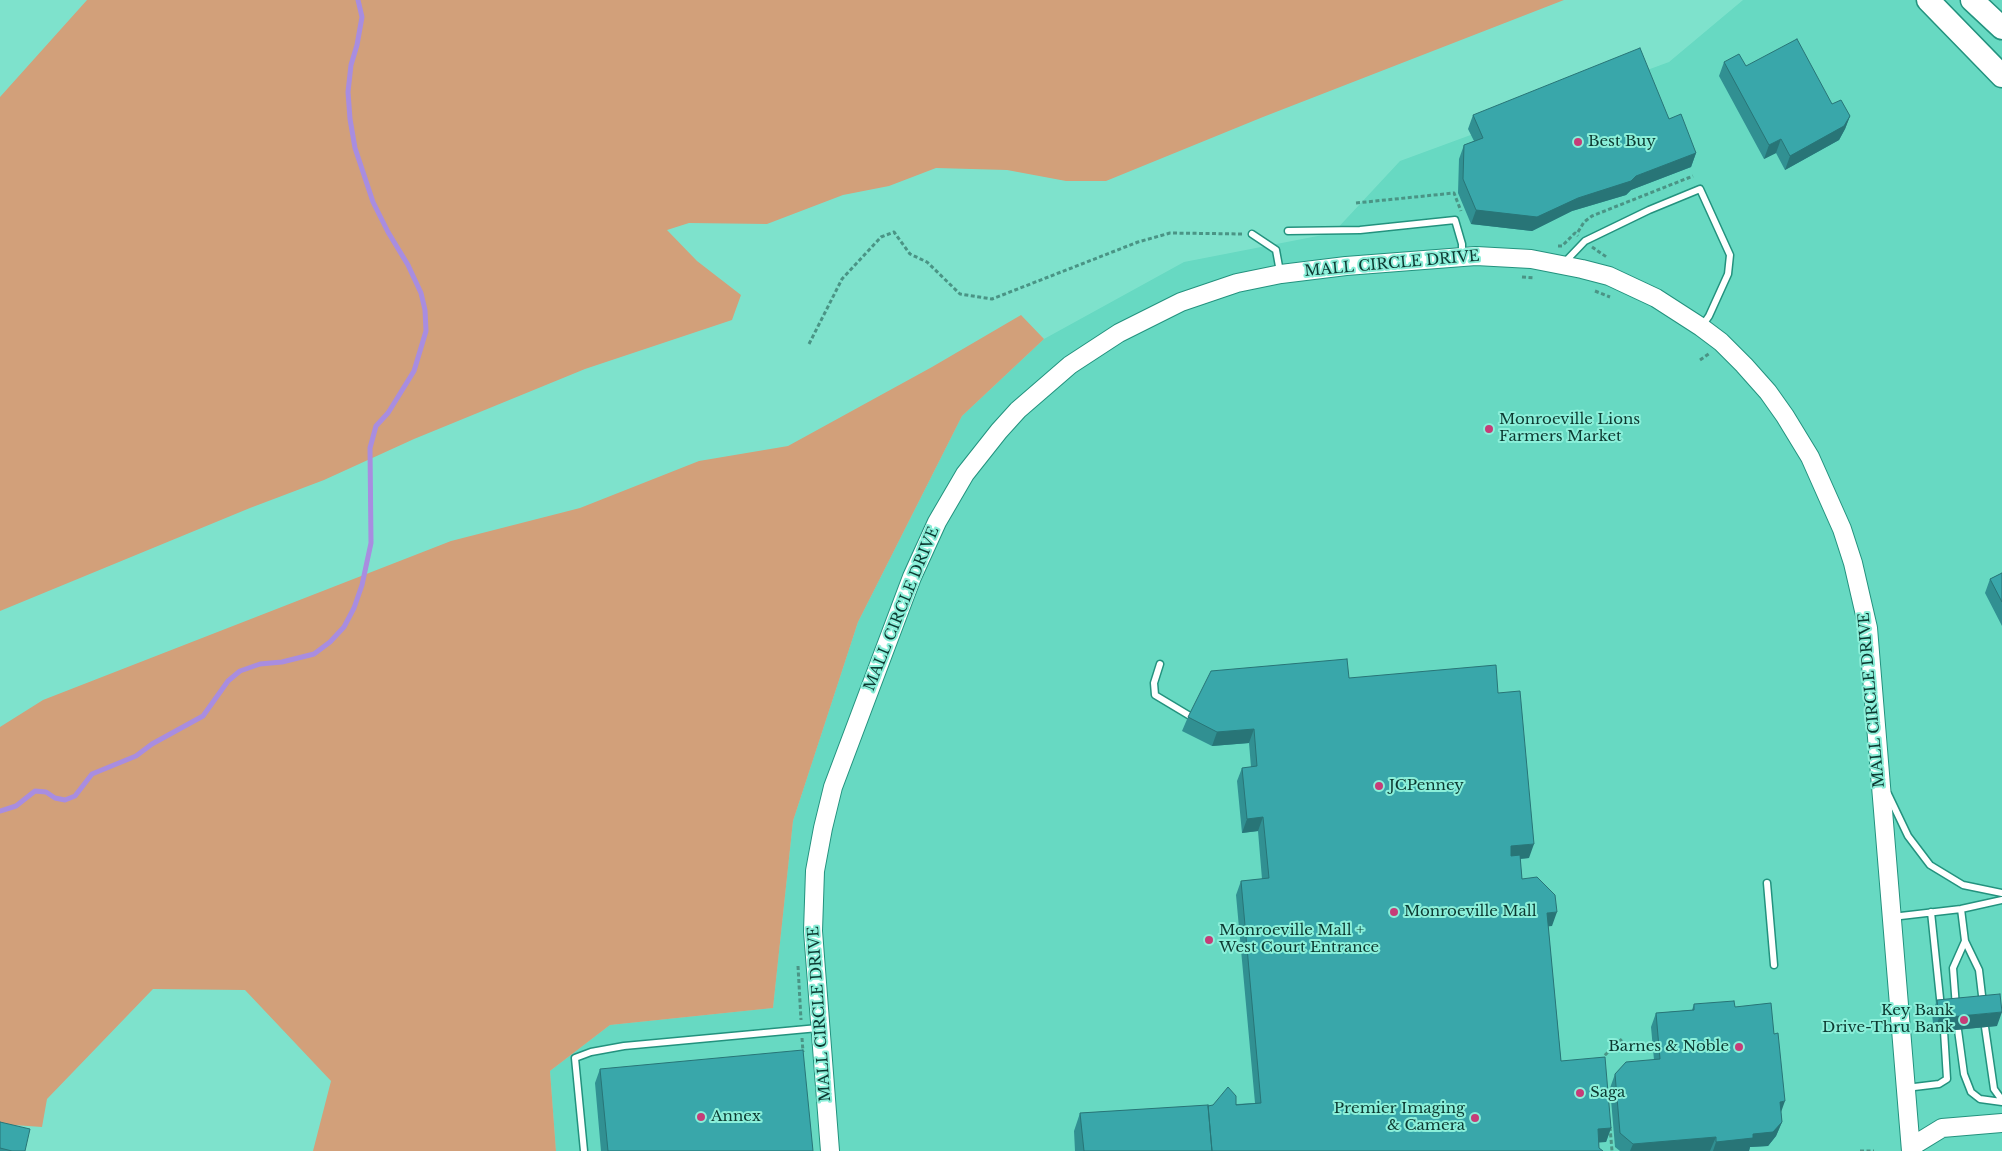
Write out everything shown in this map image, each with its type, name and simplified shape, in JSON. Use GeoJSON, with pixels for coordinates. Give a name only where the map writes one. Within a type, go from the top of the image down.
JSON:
{"type":"FeatureCollection","features":[{"type":"Feature","properties":{"kind":"highway"},"geometry":{"type":"LineString","coordinates":[[1928,0],[2002,76]]}},
{"type":"Feature","properties":{"kind":"highway"},"geometry":{"type":"LineString","coordinates":[[1972,0],[2002,28]]}},
{"type":"Feature","properties":{"kind":"street","name":"MALL CIRCLE DRIVE"},"geometry":{"type":"LineString","coordinates":[[830,1151],[812,931],[814,893],[820,847],[833,787],[912,576],[937,522],[965,474],[999,431],[1023,405],[1070,365],[1096,347],[1149,317],[1181,302],[1238,284],[1281,274],[1346,266],[1462,257],[1504,257],[1563,265],[1609,276],[1656,298],[1721,342],[1744,365],[1768,392],[1810,457],[1840,524],[1853,563],[1868,628],[1905,1088],[1914,1150]]}},
{"type":"Feature","properties":{"kind":"street"},"geometry":{"type":"LineString","coordinates":[[1914,1150],[1942,1128],[2002,1123]]}},
{"type":"Feature","properties":{"kind":"lane"},"geometry":{"type":"LineString","coordinates":[[1563,265],[1584,241],[1649,210],[1700,189],[1730,255],[1728,274],[1709,316],[1701,327]]}},
{"type":"Feature","properties":{"kind":"lane"},"geometry":{"type":"LineString","coordinates":[[1288,231],[1360,230],[1455,220],[1462,244],[1462,257]]}},
{"type":"Feature","properties":{"kind":"lane"},"geometry":{"type":"LineString","coordinates":[[1252,234],[1276,250],[1281,274]]}},
{"type":"Feature","properties":{"kind":"lane"},"geometry":{"type":"LineString","coordinates":[[1160,664],[1154,683],[1155,695],[1190,716]]}},
{"type":"Feature","properties":{"kind":"lane"},"geometry":{"type":"LineString","coordinates":[[1880,779],[1908,836],[1930,865],[1963,885],[2002,893]]}},
{"type":"Feature","properties":{"kind":"lane"},"geometry":{"type":"LineString","coordinates":[[1767,883],[1774,965]]}},
{"type":"Feature","properties":{"kind":"lane"},"geometry":{"type":"LineString","coordinates":[[1891,918],[1961,909],[2002,900]]}},
{"type":"Feature","properties":{"kind":"lane"},"geometry":{"type":"LineString","coordinates":[[1961,909],[1965,941],[1979,970],[1984,1010]]}},
{"type":"Feature","properties":{"kind":"lane"},"geometry":{"type":"LineString","coordinates":[[1931,912],[1942,1013]]}},
{"type":"Feature","properties":{"kind":"lane"},"geometry":{"type":"LineString","coordinates":[[1956,1012],[1952,968],[1965,941]]}},
{"type":"Feature","properties":{"kind":"lane"},"geometry":{"type":"LineString","coordinates":[[1985,1027],[1994,1088],[2002,1101]]}},
{"type":"Feature","properties":{"kind":"lane"},"geometry":{"type":"LineString","coordinates":[[584,1151],[575,1058],[592,1052],[624,1046],[820,1028]]}},
{"type":"Feature","properties":{"kind":"lane"},"geometry":{"type":"LineString","coordinates":[[1958,1030],[1964,1074],[1971,1092],[1980,1099],[2002,1101]]}},
{"type":"Feature","properties":{"kind":"lane"},"geometry":{"type":"LineString","coordinates":[[1905,1088],[1939,1084],[1947,1079],[1944,1031]]}},
{"type":"Feature","properties":{"kind":"path"},"geometry":{"type":"LineString","coordinates":[[1577,235],[1584,222],[1592,216],[1694,176]]}},
{"type":"Feature","properties":{"kind":"path"},"geometry":{"type":"LineString","coordinates":[[1356,203],[1454,193],[1464,217]]}},
{"type":"Feature","properties":{"kind":"path"},"geometry":{"type":"LineString","coordinates":[[809,344],[842,279],[881,237],[894,232],[910,254],[927,262],[960,294],[992,299],[1138,242],[1170,233],[1252,234]]}},
{"type":"Feature","properties":{"kind":"path"},"geometry":{"type":"LineString","coordinates":[[1551,248],[1562,246],[1575,233],[1615,263]]}},
{"type":"Feature","properties":{"kind":"path"},"geometry":{"type":"LineString","coordinates":[[1514,276],[1537,278]]}},
{"type":"Feature","properties":{"kind":"path"},"geometry":{"type":"LineString","coordinates":[[1589,289],[1615,298]]}},
{"type":"Feature","properties":{"kind":"path"},"geometry":{"type":"LineString","coordinates":[[1700,360],[1713,351]]}},
{"type":"Feature","properties":{"kind":"path"},"geometry":{"type":"LineString","coordinates":[[797,959],[804,1056]]}},
{"type":"Feature","properties":{"kind":"path"},"geometry":{"type":"LineString","coordinates":[[1604,1066],[1603,1057],[1623,1038]]}},
{"type":"Feature","properties":{"kind":"path"},"geometry":{"type":"LineString","coordinates":[[1609,1123],[1612,1151]]}},
{"type":"Feature","properties":{"kind":"path"},"geometry":{"type":"LineString","coordinates":[[1860,1151],[1874,1151]]}},
{"type":"Feature","properties":{"kind":"shaded area"},"geometry":{"type":"Polygon","coordinates":[[[87,0],[1564,0],[1263,117],[1106,181],[1066,181],[1007,170],[936,168],[889,186],[843,195],[767,224],[689,223],[667,230],[697,261],[741,295],[732,320],[585,369],[414,439],[324,480],[250,508],[0,611],[0,97],[87,0]]]}},
{"type":"Feature","properties":{"kind":"shaded area","name":"Monroeville Mall"},"geometry":{"type":"Polygon","coordinates":[[[1743,0],[2002,0],[2002,1151],[556,1151],[550,1071],[610,1025],[773,1008],[793,821],[858,622],[962,416],[1044,339],[1184,262],[1333,233],[1400,161],[1669,62],[1743,0]]]}},
{"type":"Feature","properties":{"kind":"shaded area"},"geometry":{"type":"Polygon","coordinates":[[[1021,315],[1044,339],[962,416],[858,622],[793,821],[773,1008],[610,1025],[550,1071],[556,1151],[313,1151],[331,1081],[245,990],[153,989],[47,1099],[42,1127],[0,1124],[0,727],[43,700],[451,541],[580,508],[699,461],[788,446],[932,367],[1021,315]]]}},
{"type":"Feature","properties":{"kind":"building"},"geometry":{"type":"Polygon","coordinates":[[[1797,39],[1832,104],[1841,100],[1850,116],[1844,126],[1790,156],[1781,139],[1769,145],[1724,62],[1739,54],[1746,66],[1797,39]]]}},
{"type":"Feature","properties":{"kind":"building","name":"Best Buy"},"geometry":{"type":"Polygon","coordinates":[[[1640,48],[1669,119],[1681,114],[1696,153],[1636,176],[1631,181],[1578,198],[1537,217],[1476,210],[1463,179],[1464,145],[1483,138],[1473,115],[1640,48]]]}},
{"type":"Feature","properties":{"kind":"building"},"geometry":{"type":"Polygon","coordinates":[[[2002,573],[2002,602],[1990,579],[2002,573]]]}},
{"type":"Feature","properties":{"kind":"building","name":"Monroeville Mall"},"geometry":{"type":"Polygon","coordinates":[[[1347,659],[1349,678],[1496,665],[1498,693],[1520,691],[1534,844],[1511,846],[1511,856],[1520,855],[1522,879],[1537,877],[1555,895],[1557,912],[1547,913],[1561,1061],[1605,1057],[1611,1128],[1598,1129],[1599,1148],[1603,1151],[1212,1151],[1208,1106],[1213,1105],[1228,1087],[1236,1096],[1236,1105],[1261,1103],[1241,881],[1269,878],[1263,817],[1247,819],[1242,768],[1257,766],[1254,729],[1217,732],[1188,717],[1211,671],[1347,659]]]}},
{"type":"Feature","properties":{"kind":"building"},"geometry":{"type":"Polygon","coordinates":[[[2000,994],[2002,1012],[1939,1018],[1937,1000],[2000,994]]]}},
{"type":"Feature","properties":{"kind":"building"},"geometry":{"type":"Polygon","coordinates":[[[1734,1001],[1735,1007],[1771,1003],[1774,1034],[1778,1033],[1785,1101],[1780,1102],[1782,1122],[1773,1132],[1753,1134],[1753,1138],[1716,1142],[1716,1137],[1633,1144],[1620,1133],[1615,1074],[1626,1062],[1660,1059],[1656,1013],[1694,1010],[1694,1004],[1734,1001]]]}},
{"type":"Feature","properties":{"kind":"building","name":"Annex"},"geometry":{"type":"Polygon","coordinates":[[[803,1050],[813,1151],[608,1151],[600,1069],[803,1050]]]}},
{"type":"Feature","properties":{"kind":"building"},"geometry":{"type":"Polygon","coordinates":[[[1208,1105],[1212,1151],[1084,1151],[1080,1113],[1208,1105]]]}},
{"type":"Feature","properties":{"kind":"building"},"geometry":{"type":"Polygon","coordinates":[[[0,1122],[30,1129],[25,1151],[12,1151],[0,1148],[0,1122]]]}},
{"type":"Feature","properties":{"kind":"waterway"},"geometry":{"type":"LineString","coordinates":[[0,811],[16,806],[35,791],[46,792],[55,798],[65,800],[75,796],[92,774],[136,756],[152,744],[203,716],[228,681],[240,671],[260,664],[282,662],[314,654],[330,642],[344,627],[354,608],[362,585],[371,543],[370,448],[376,426],[388,413],[414,371],[426,331],[425,310],[421,293],[408,265],[373,202],[355,148],[348,92],[351,65],[362,17],[358,0]]}},
{"type":"Feature","properties":{"kind":"place","name":"Best Buy"},"geometry":{"type":"Point","coordinates":[1578,142]}},
{"type":"Feature","properties":{"kind":"place","name":"Monroeville Lions Farmers Market"},"geometry":{"type":"Point","coordinates":[1489,429]}},
{"type":"Feature","properties":{"kind":"place","name":"JCPenney"},"geometry":{"type":"Point","coordinates":[1379,786]}},
{"type":"Feature","properties":{"kind":"place","name":"Monroeville Mall"},"geometry":{"type":"Point","coordinates":[1394,912]}},
{"type":"Feature","properties":{"kind":"place","name":"Monroeville Mall + West Court Entrance"},"geometry":{"type":"Point","coordinates":[1209,940]}},
{"type":"Feature","properties":{"kind":"place","name":"Key Bank Drive-Thru Bank"},"geometry":{"type":"Point","coordinates":[1964,1020]}},
{"type":"Feature","properties":{"kind":"place","name":"Barnes & Noble"},"geometry":{"type":"Point","coordinates":[1739,1047]}},
{"type":"Feature","properties":{"kind":"place","name":"Saga"},"geometry":{"type":"Point","coordinates":[1580,1093]}},
{"type":"Feature","properties":{"kind":"place","name":"Annex"},"geometry":{"type":"Point","coordinates":[701,1117]}},
{"type":"Feature","properties":{"kind":"place","name":"Premier Imaging & Camera"},"geometry":{"type":"Point","coordinates":[1475,1118]}}]}
